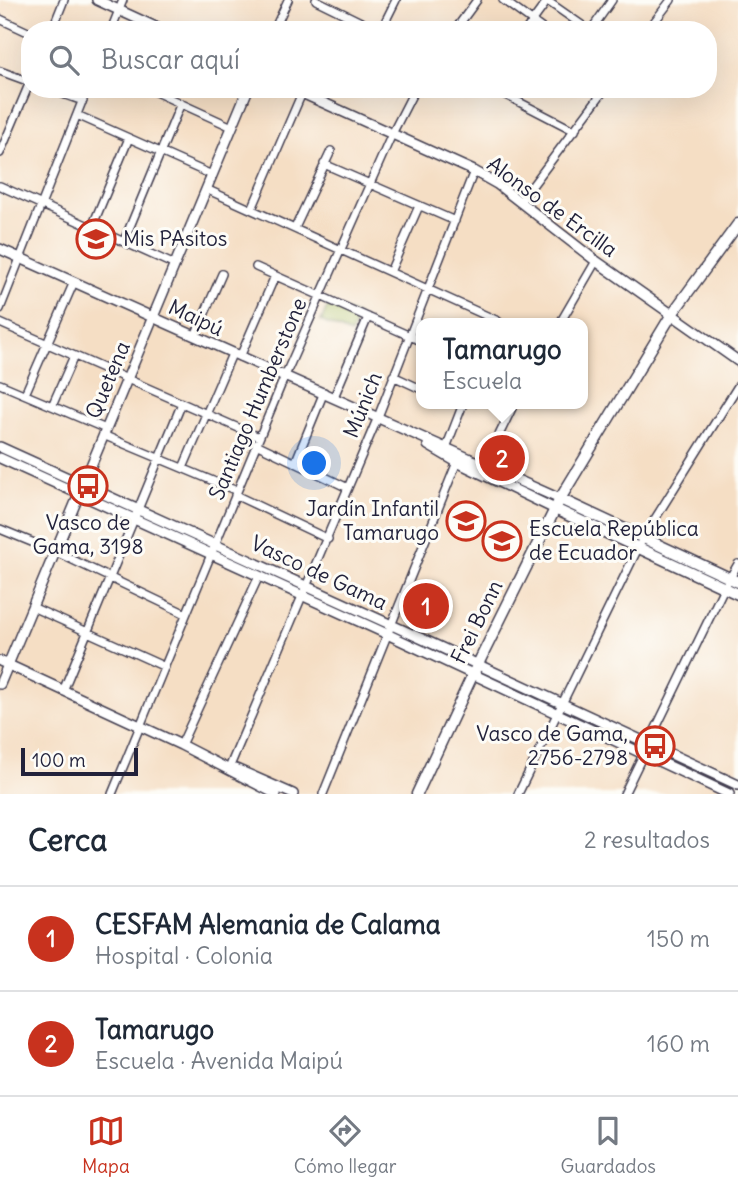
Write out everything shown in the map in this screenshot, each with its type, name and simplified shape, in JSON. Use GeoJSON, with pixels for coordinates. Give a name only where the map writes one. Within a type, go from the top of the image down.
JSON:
{"type":"FeatureCollection","features":[{"type":"Feature","properties":{"kind":"main road","name":"Frei Bonn"},"geometry":{"type":"LineString","coordinates":[[416,794],[558,504],[671,314],[738,224]]}},
{"type":"Feature","properties":{"kind":"main road"},"geometry":{"type":"LineString","coordinates":[[558,504],[730,583],[738,594]]}},
{"type":"Feature","properties":{"kind":"street"},"geometry":{"type":"LineString","coordinates":[[56,21],[64,0]]}},
{"type":"Feature","properties":{"kind":"street"},"geometry":{"type":"LineString","coordinates":[[97,0],[143,21]]}},
{"type":"Feature","properties":{"kind":"street"},"geometry":{"type":"LineString","coordinates":[[115,21],[123,0]]}},
{"type":"Feature","properties":{"kind":"street"},"geometry":{"type":"LineString","coordinates":[[316,0],[360,21]]}},
{"type":"Feature","properties":{"kind":"street"},"geometry":{"type":"LineString","coordinates":[[335,9],[340,0]]}},
{"type":"Feature","properties":{"kind":"street"},"geometry":{"type":"LineString","coordinates":[[384,21],[396,0]]}},
{"type":"Feature","properties":{"kind":"street"},"geometry":{"type":"LineString","coordinates":[[462,21],[477,0]]}},
{"type":"Feature","properties":{"kind":"street"},"geometry":{"type":"LineString","coordinates":[[503,0],[532,21],[547,0],[577,21]]}},
{"type":"Feature","properties":{"kind":"street"},"geometry":{"type":"LineString","coordinates":[[597,21],[612,0]]}},
{"type":"Feature","properties":{"kind":"street"},"geometry":{"type":"LineString","coordinates":[[655,21],[671,0]]}},
{"type":"Feature","properties":{"kind":"street"},"geometry":{"type":"LineString","coordinates":[[277,21],[284,2]]}},
{"type":"Feature","properties":{"kind":"street"},"geometry":{"type":"LineString","coordinates":[[0,19],[21,29]]}},
{"type":"Feature","properties":{"kind":"street"},"geometry":{"type":"LineString","coordinates":[[0,71],[21,79]]}},
{"type":"Feature","properties":{"kind":"street"},"geometry":{"type":"LineString","coordinates":[[0,153],[23,98]]}},
{"type":"Feature","properties":{"kind":"street"},"geometry":{"type":"LineString","coordinates":[[73,98],[83,102]]}},
{"type":"Feature","properties":{"kind":"street"},"geometry":{"type":"LineString","coordinates":[[0,309],[85,98]]}},
{"type":"Feature","properties":{"kind":"street"},"geometry":{"type":"LineString","coordinates":[[170,98],[232,127]]}},
{"type":"Feature","properties":{"kind":"street","name":"Quetena"},"geometry":{"type":"LineString","coordinates":[[0,684],[4,663],[56,552],[244,98]]}},
{"type":"Feature","properties":{"kind":"street"},"geometry":{"type":"LineString","coordinates":[[252,209],[294,98]]}},
{"type":"Feature","properties":{"kind":"street","name":"Alonso de Ercilla"},"geometry":{"type":"LineString","coordinates":[[312,98],[497,184],[596,261],[738,361]]}},
{"type":"Feature","properties":{"kind":"street","name":"Santiago Humberstone"},"geometry":{"type":"LineString","coordinates":[[112,794],[284,378],[410,98]]}},
{"type":"Feature","properties":{"kind":"street"},"geometry":{"type":"LineString","coordinates":[[511,98],[575,131]]}},
{"type":"Feature","properties":{"kind":"street"},"geometry":{"type":"LineString","coordinates":[[520,202],[599,98]]}},
{"type":"Feature","properties":{"kind":"street"},"geometry":{"type":"LineString","coordinates":[[124,241],[181,103]]}},
{"type":"Feature","properties":{"kind":"street"},"geometry":{"type":"LineString","coordinates":[[77,115],[212,175]]}},
{"type":"Feature","properties":{"kind":"street"},"geometry":{"type":"LineString","coordinates":[[0,128],[9,131]]}},
{"type":"Feature","properties":{"kind":"street"},"geometry":{"type":"LineString","coordinates":[[92,227],[129,138]]}},
{"type":"Feature","properties":{"kind":"street"},"geometry":{"type":"LineString","coordinates":[[295,228],[331,150]]}},
{"type":"Feature","properties":{"kind":"street"},"geometry":{"type":"LineString","coordinates":[[324,164],[454,221]]}},
{"type":"Feature","properties":{"kind":"street","name":"Múnich"},"geometry":{"type":"LineString","coordinates":[[417,318],[474,171]]}},
{"type":"Feature","properties":{"kind":"street"},"geometry":{"type":"LineString","coordinates":[[0,186],[175,265]]}},
{"type":"Feature","properties":{"kind":"street"},"geometry":{"type":"LineString","coordinates":[[206,189],[489,318]]}},
{"type":"Feature","properties":{"kind":"street"},"geometry":{"type":"LineString","coordinates":[[390,272],[419,206]]}},
{"type":"Feature","properties":{"kind":"street","name":"Maipú"},"geometry":{"type":"LineString","coordinates":[[0,249],[284,378],[378,417]]}},
{"type":"Feature","properties":{"kind":"street"},"geometry":{"type":"LineString","coordinates":[[563,318],[596,261]]}},
{"type":"Feature","properties":{"kind":"street"},"geometry":{"type":"LineString","coordinates":[[256,267],[416,338]]}},
{"type":"Feature","properties":{"kind":"street"},"geometry":{"type":"LineString","coordinates":[[195,336],[222,274]]}},
{"type":"Feature","properties":{"kind":"street"},"geometry":{"type":"LineString","coordinates":[[183,468],[205,414],[275,276]]}},
{"type":"Feature","properties":{"kind":"street"},"geometry":{"type":"LineString","coordinates":[[25,394],[74,282]]}},
{"type":"Feature","properties":{"kind":"street","name":"Múnich"},"geometry":{"type":"LineString","coordinates":[[334,397],[368,317]]}},
{"type":"Feature","properties":{"kind":"street","name":"Múnich"},"geometry":{"type":"LineString","coordinates":[[230,766],[328,539],[416,320]]}},
{"type":"Feature","properties":{"kind":"street"},"geometry":{"type":"LineString","coordinates":[[0,323],[182,403],[348,488]]}},
{"type":"Feature","properties":{"kind":"street"},"geometry":{"type":"LineString","coordinates":[[52,406],[74,356]]}},
{"type":"Feature","properties":{"kind":"street"},"geometry":{"type":"LineString","coordinates":[[393,376],[416,386]]}},
{"type":"Feature","properties":{"kind":"street"},"geometry":{"type":"LineString","coordinates":[[0,384],[52,406],[328,539]]}},
{"type":"Feature","properties":{"kind":"street"},"geometry":{"type":"LineString","coordinates":[[518,794],[641,543],[738,386]]}},
{"type":"Feature","properties":{"kind":"street","name":"Múnich"},"geometry":{"type":"LineString","coordinates":[[295,463],[324,393]]}},
{"type":"Feature","properties":{"kind":"street"},"geometry":{"type":"LineString","coordinates":[[63,691],[182,403]]}},
{"type":"Feature","properties":{"kind":"street"},"geometry":{"type":"LineString","coordinates":[[446,448],[460,409]]}},
{"type":"Feature","properties":{"kind":"street"},"geometry":{"type":"LineString","coordinates":[[485,464],[512,409]]}},
{"type":"Feature","properties":{"kind":"street"},"geometry":{"type":"LineString","coordinates":[[378,417],[457,462],[558,504]]}},
{"type":"Feature","properties":{"kind":"street"},"geometry":{"type":"LineString","coordinates":[[378,417],[485,464],[558,504]]}},
{"type":"Feature","properties":{"kind":"street","name":"Vasco de Gama"},"geometry":{"type":"LineString","coordinates":[[0,447],[211,555],[305,592]]}},
{"type":"Feature","properties":{"kind":"street","name":"Vasco de Gama"},"geometry":{"type":"LineString","coordinates":[[1,462],[81,490]]}},
{"type":"Feature","properties":{"kind":"street"},"geometry":{"type":"LineString","coordinates":[[323,794],[457,462]]}},
{"type":"Feature","properties":{"kind":"street","name":"Vasco de Gama"},"geometry":{"type":"LineString","coordinates":[[136,515],[215,545],[305,592],[475,670],[562,704],[649,745],[737,781]]}},
{"type":"Feature","properties":{"kind":"street"},"geometry":{"type":"LineString","coordinates":[[0,529],[56,552],[186,614]]}},
{"type":"Feature","properties":{"kind":"street"},"geometry":{"type":"LineString","coordinates":[[624,794],[738,564]]}},
{"type":"Feature","properties":{"kind":"street"},"geometry":{"type":"LineString","coordinates":[[185,747],[259,576]]}},
{"type":"Feature","properties":{"kind":"street"},"geometry":{"type":"LineString","coordinates":[[32,607],[165,667]]}},
{"type":"Feature","properties":{"kind":"street"},"geometry":{"type":"LineString","coordinates":[[4,663],[273,791],[293,794]]}},
{"type":"Feature","properties":{"kind":"street","name":"Vasco de Gama"},"geometry":{"type":"LineString","coordinates":[[475,670],[557,715],[729,794]]}},
{"type":"Feature","properties":{"kind":"street"},"geometry":{"type":"LineString","coordinates":[[185,747],[230,766],[273,791]]}},
{"type":"Feature","properties":{"kind":"street"},"geometry":{"type":"LineString","coordinates":[[729,794],[737,781]]}},
{"type":"Feature","properties":{"kind":"green space"},"geometry":{"type":"Polygon","coordinates":[[[329,304],[358,316],[351,334],[321,321],[329,304]]]}},
{"type":"Feature","properties":{"kind":"place","name":"Mis PAsitos"},"geometry":{"type":"Point","coordinates":[96,239]}},
{"type":"Feature","properties":{"kind":"place","name":"Tamarugo"},"geometry":{"type":"Point","coordinates":[502,458]}},
{"type":"Feature","properties":{"kind":"place","name":"Vasco de Gama, 3198"},"geometry":{"type":"Point","coordinates":[88,486]}},
{"type":"Feature","properties":{"kind":"place","name":"Jardín Infantil Tamarugo"},"geometry":{"type":"Point","coordinates":[466,521]}},
{"type":"Feature","properties":{"kind":"place","name":"Escuela República de Ecuador"},"geometry":{"type":"Point","coordinates":[502,541]}},
{"type":"Feature","properties":{"kind":"place","name":"CESFAM Alemania de Calama"},"geometry":{"type":"Point","coordinates":[426,606]}},
{"type":"Feature","properties":{"kind":"place","name":"Vasco de Gama, 2756-2798"},"geometry":{"type":"Point","coordinates":[655,746]}}]}
